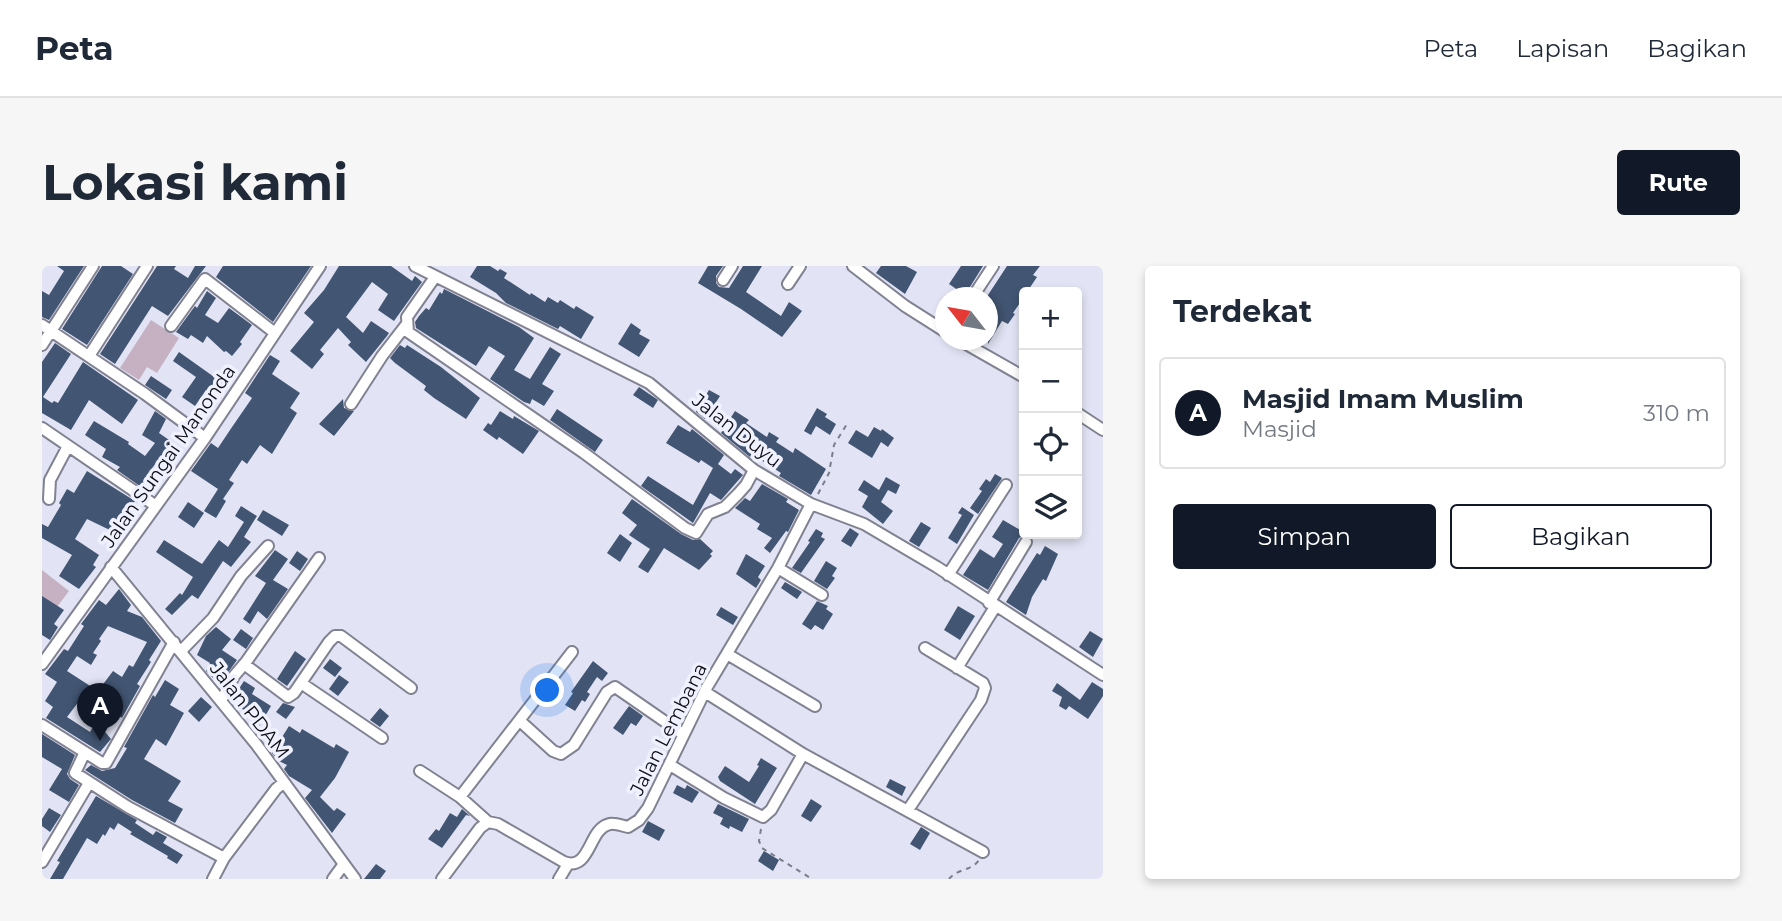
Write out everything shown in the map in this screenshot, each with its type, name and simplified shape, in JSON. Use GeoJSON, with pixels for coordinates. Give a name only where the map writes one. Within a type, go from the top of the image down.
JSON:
{"type":"FeatureCollection","features":[{"type":"Feature","properties":{"kind":"street"},"geometry":{"type":"LineString","coordinates":[[42,345],[46,328],[93,266]]}},
{"type":"Feature","properties":{"kind":"street","name":"Jalan Sungai Manonda"},"geometry":{"type":"LineString","coordinates":[[42,664],[205,438],[320,266]]}},
{"type":"Feature","properties":{"kind":"street","name":"Jalan Duyu"},"geometry":{"type":"LineString","coordinates":[[415,266],[649,383],[754,470],[812,504],[864,524],[1103,675]]}},
{"type":"Feature","properties":{"kind":"street"},"geometry":{"type":"LineString","coordinates":[[723,280],[732,266]]}},
{"type":"Feature","properties":{"kind":"street"},"geometry":{"type":"LineString","coordinates":[[788,284],[800,266]]}},
{"type":"Feature","properties":{"kind":"street"},"geometry":{"type":"LineString","coordinates":[[853,266],[935,325]]}},
{"type":"Feature","properties":{"kind":"street"},"geometry":{"type":"LineString","coordinates":[[979,287],[993,266]]}},
{"type":"Feature","properties":{"kind":"street"},"geometry":{"type":"LineString","coordinates":[[89,356],[142,268]]}},
{"type":"Feature","properties":{"kind":"street"},"geometry":{"type":"LineString","coordinates":[[435,277],[407,317],[408,332],[526,412],[694,533],[698,532],[708,514],[725,507],[738,494],[754,470]]}},
{"type":"Feature","properties":{"kind":"street"},"geometry":{"type":"LineString","coordinates":[[171,326],[205,279],[275,333]]}},
{"type":"Feature","properties":{"kind":"street"},"geometry":{"type":"LineString","coordinates":[[351,404],[406,325]]}},
{"type":"Feature","properties":{"kind":"street"},"geometry":{"type":"LineString","coordinates":[[46,328],[205,438]]}},
{"type":"Feature","properties":{"kind":"street"},"geometry":{"type":"LineString","coordinates":[[977,350],[1019,374]]}},
{"type":"Feature","properties":{"kind":"street"},"geometry":{"type":"LineString","coordinates":[[1082,416],[1103,430]]}},
{"type":"Feature","properties":{"kind":"street"},"geometry":{"type":"LineString","coordinates":[[43,430],[156,506]]}},
{"type":"Feature","properties":{"kind":"street"},"geometry":{"type":"LineString","coordinates":[[49,499],[50,480],[68,446]]}},
{"type":"Feature","properties":{"kind":"street"},"geometry":{"type":"LineString","coordinates":[[948,575],[1006,485]]}},
{"type":"Feature","properties":{"kind":"street","name":"Jalan Lembana"},"geometry":{"type":"LineString","coordinates":[[568,864],[576,864],[604,827],[612,824],[628,827],[639,820],[648,808],[705,692],[778,568],[812,504]]}},
{"type":"Feature","properties":{"kind":"street"},"geometry":{"type":"LineString","coordinates":[[957,668],[1026,542]]}},
{"type":"Feature","properties":{"kind":"street"},"geometry":{"type":"LineString","coordinates":[[42,725],[104,764],[108,761],[177,646],[213,618],[241,576],[268,546]]}},
{"type":"Feature","properties":{"kind":"street"},"geometry":{"type":"LineString","coordinates":[[221,701],[234,676],[319,558]]}},
{"type":"Feature","properties":{"kind":"street","name":"Jalan PDAM"},"geometry":{"type":"LineString","coordinates":[[111,567],[221,701],[355,879]]}},
{"type":"Feature","properties":{"kind":"street"},"geometry":{"type":"LineString","coordinates":[[778,568],[822,595]]}},
{"type":"Feature","properties":{"kind":"street"},"geometry":{"type":"LineString","coordinates":[[244,664],[288,697],[301,683],[328,642],[335,636],[341,636],[411,688]]}},
{"type":"Feature","properties":{"kind":"street"},"geometry":{"type":"LineString","coordinates":[[908,810],[984,695],[985,688],[983,684],[925,648]]}},
{"type":"Feature","properties":{"kind":"street"},"geometry":{"type":"LineString","coordinates":[[460,797],[572,652]]}},
{"type":"Feature","properties":{"kind":"street"},"geometry":{"type":"LineString","coordinates":[[727,653],[815,706]]}},
{"type":"Feature","properties":{"kind":"street"},"geometry":{"type":"LineString","coordinates":[[301,683],[382,738]]}},
{"type":"Feature","properties":{"kind":"street"},"geometry":{"type":"LineString","coordinates":[[520,721],[553,751],[561,754],[573,745],[607,692],[613,687],[683,734]]}},
{"type":"Feature","properties":{"kind":"street"},"geometry":{"type":"LineString","coordinates":[[705,692],[803,754],[983,852]]}},
{"type":"Feature","properties":{"kind":"street"},"geometry":{"type":"LineString","coordinates":[[85,752],[74,772],[128,807],[224,858]]}},
{"type":"Feature","properties":{"kind":"street"},"geometry":{"type":"LineString","coordinates":[[670,765],[724,798],[763,817],[771,810],[803,754]]}},
{"type":"Feature","properties":{"kind":"street"},"geometry":{"type":"LineString","coordinates":[[420,771],[460,797],[488,822],[498,824],[568,864],[559,879]]}},
{"type":"Feature","properties":{"kind":"street"},"geometry":{"type":"LineString","coordinates":[[213,879],[224,858],[284,782]]}},
{"type":"Feature","properties":{"kind":"street"},"geometry":{"type":"LineString","coordinates":[[42,862],[89,783]]}},
{"type":"Feature","properties":{"kind":"street"},"geometry":{"type":"LineString","coordinates":[[442,879],[480,828],[488,822]]}},
{"type":"Feature","properties":{"kind":"street"},"geometry":{"type":"LineString","coordinates":[[333,879],[344,864]]}},
{"type":"Feature","properties":{"kind":"path"},"geometry":{"type":"LineString","coordinates":[[812,504],[829,474],[834,445],[847,424]]}},
{"type":"Feature","properties":{"kind":"path"},"geometry":{"type":"LineString","coordinates":[[763,817],[760,846],[812,879]]}},
{"type":"Feature","properties":{"kind":"path"},"geometry":{"type":"LineString","coordinates":[[949,879],[957,871],[976,865],[983,852]]}},
{"type":"Feature","properties":{"kind":"shaded area"},"geometry":{"type":"Polygon","coordinates":[[[151,320],[179,338],[157,373],[147,367],[139,380],[120,368],[151,320]]]}},
{"type":"Feature","properties":{"kind":"shaded area"},"geometry":{"type":"Polygon","coordinates":[[[42,570],[69,591],[42,627],[42,570]]]}},
{"type":"Feature","properties":{"kind":"building"},"geometry":{"type":"Polygon","coordinates":[[[57,266],[84,266],[49,320],[42,317],[42,291],[49,295],[64,271],[57,266]]]}},
{"type":"Feature","properties":{"kind":"building"},"geometry":{"type":"Polygon","coordinates":[[[102,266],[121,266],[133,274],[87,345],[62,329],[102,266]]]}},
{"type":"Feature","properties":{"kind":"building"},"geometry":{"type":"Polygon","coordinates":[[[157,266],[176,266],[174,269],[188,278],[195,266],[206,266],[168,316],[152,306],[115,364],[100,354],[157,266]]]}},
{"type":"Feature","properties":{"kind":"building"},"geometry":{"type":"Polygon","coordinates":[[[223,266],[311,266],[273,322],[216,277],[223,266]]]}},
{"type":"Feature","properties":{"kind":"building"},"geometry":{"type":"Polygon","coordinates":[[[339,266],[391,266],[412,281],[415,276],[422,282],[394,321],[378,310],[388,294],[372,282],[346,317],[363,333],[371,321],[389,333],[387,336],[366,362],[348,345],[351,342],[338,328],[320,350],[324,354],[312,369],[290,351],[314,322],[304,313],[324,290],[339,266]]]}},
{"type":"Feature","properties":{"kind":"building"},"geometry":{"type":"Polygon","coordinates":[[[477,266],[490,266],[498,271],[500,269],[507,273],[504,278],[530,295],[531,293],[545,302],[548,297],[558,303],[560,300],[594,317],[581,339],[560,326],[558,329],[506,303],[496,293],[470,277],[477,266]]]}},
{"type":"Feature","properties":{"kind":"building"},"geometry":{"type":"Polygon","coordinates":[[[708,266],[723,266],[716,276],[716,283],[719,287],[729,288],[743,266],[762,266],[746,292],[781,316],[789,302],[802,311],[782,337],[698,283],[708,266]]]}},
{"type":"Feature","properties":{"kind":"building"},"geometry":{"type":"Polygon","coordinates":[[[881,266],[906,266],[917,272],[905,294],[876,273],[881,266]]]}},
{"type":"Feature","properties":{"kind":"building"},"geometry":{"type":"Polygon","coordinates":[[[961,266],[983,266],[970,287],[953,287],[949,284],[961,266]]]}},
{"type":"Feature","properties":{"kind":"building"},"geometry":{"type":"Polygon","coordinates":[[[1007,266],[1040,266],[1033,275],[1037,277],[1030,287],[1019,287],[1019,304],[1013,313],[1015,314],[1008,324],[1002,321],[998,328],[998,287],[993,287],[1007,266]]]}},
{"type":"Feature","properties":{"kind":"building"},"geometry":{"type":"Polygon","coordinates":[[[444,289],[519,327],[534,338],[514,370],[530,379],[550,347],[561,354],[542,384],[554,391],[544,406],[532,399],[530,404],[524,402],[490,379],[505,356],[489,346],[476,366],[416,328],[415,322],[419,316],[426,308],[429,310],[444,289]]]}},
{"type":"Feature","properties":{"kind":"building"},"geometry":{"type":"Polygon","coordinates":[[[207,291],[216,298],[205,315],[218,323],[229,308],[252,325],[232,356],[207,336],[203,343],[191,335],[188,339],[176,332],[195,306],[197,308],[207,291]]]}},
{"type":"Feature","properties":{"kind":"building"},"geometry":{"type":"Polygon","coordinates":[[[631,323],[641,330],[639,334],[650,340],[639,357],[618,344],[631,323]]]}},
{"type":"Feature","properties":{"kind":"building"},"geometry":{"type":"Polygon","coordinates":[[[55,343],[71,354],[43,397],[52,403],[58,403],[83,362],[138,400],[122,424],[89,400],[71,430],[42,413],[42,362],[55,343]]]}},
{"type":"Feature","properties":{"kind":"building"},"geometry":{"type":"Polygon","coordinates":[[[400,345],[405,348],[407,345],[441,367],[480,398],[466,419],[424,390],[426,386],[390,358],[400,345]]]}},
{"type":"Feature","properties":{"kind":"building"},"geometry":{"type":"Polygon","coordinates":[[[179,352],[217,379],[220,373],[228,378],[216,397],[206,390],[195,406],[182,397],[196,377],[173,361],[179,352]]]}},
{"type":"Feature","properties":{"kind":"building"},"geometry":{"type":"Polygon","coordinates":[[[270,355],[280,361],[272,374],[300,393],[290,408],[297,413],[272,454],[260,445],[247,464],[242,460],[229,480],[234,483],[223,499],[226,501],[216,518],[204,511],[218,489],[191,471],[211,443],[218,448],[252,398],[245,393],[270,355]]]}},
{"type":"Feature","properties":{"kind":"building"},"geometry":{"type":"Polygon","coordinates":[[[151,376],[172,390],[166,399],[145,385],[151,376]]]}},
{"type":"Feature","properties":{"kind":"building"},"geometry":{"type":"Polygon","coordinates":[[[639,387],[658,400],[653,408],[633,395],[639,387]]]}},
{"type":"Feature","properties":{"kind":"building"},"geometry":{"type":"Polygon","coordinates":[[[709,390],[720,396],[705,419],[696,412],[709,390]]]}},
{"type":"Feature","properties":{"kind":"building"},"geometry":{"type":"Polygon","coordinates":[[[343,399],[344,408],[354,411],[334,436],[319,424],[343,399]]]}},
{"type":"Feature","properties":{"kind":"building"},"geometry":{"type":"Polygon","coordinates":[[[817,408],[836,424],[830,435],[816,426],[811,435],[804,431],[817,408]]]}},
{"type":"Feature","properties":{"kind":"building"},"geometry":{"type":"Polygon","coordinates":[[[557,409],[603,440],[595,452],[550,420],[557,409]]]}},
{"type":"Feature","properties":{"kind":"building"},"geometry":{"type":"Polygon","coordinates":[[[155,411],[166,419],[159,433],[182,449],[177,456],[171,451],[162,463],[158,460],[145,478],[150,481],[144,489],[117,470],[120,467],[102,457],[106,449],[85,435],[94,421],[129,442],[128,444],[145,456],[155,443],[142,435],[155,411]]]}},
{"type":"Feature","properties":{"kind":"building"},"geometry":{"type":"Polygon","coordinates":[[[500,411],[539,431],[523,454],[499,437],[497,440],[483,430],[488,423],[491,425],[500,411]]]}},
{"type":"Feature","properties":{"kind":"building"},"geometry":{"type":"Polygon","coordinates":[[[735,411],[749,420],[746,423],[767,437],[769,432],[779,438],[776,442],[793,453],[795,448],[826,469],[811,495],[779,476],[781,473],[764,462],[751,455],[750,457],[721,433],[735,411]]]}},
{"type":"Feature","properties":{"kind":"building"},"geometry":{"type":"Polygon","coordinates":[[[678,425],[690,432],[692,429],[724,455],[718,464],[731,474],[735,469],[743,475],[721,500],[710,493],[693,523],[641,486],[648,476],[693,505],[713,468],[701,460],[699,463],[666,443],[678,425]]]}},
{"type":"Feature","properties":{"kind":"building"},"geometry":{"type":"Polygon","coordinates":[[[874,427],[881,431],[882,429],[894,438],[888,447],[881,442],[872,458],[848,443],[856,430],[868,437],[874,427]]]}},
{"type":"Feature","properties":{"kind":"building"},"geometry":{"type":"Polygon","coordinates":[[[87,471],[135,501],[116,533],[87,519],[75,539],[99,555],[93,565],[96,567],[79,589],[59,576],[72,555],[42,538],[42,524],[48,527],[67,489],[74,493],[87,471]]]}},
{"type":"Feature","properties":{"kind":"building"},"geometry":{"type":"Polygon","coordinates":[[[995,474],[1002,478],[978,514],[970,508],[982,491],[979,489],[986,479],[990,482],[995,474]]]}},
{"type":"Feature","properties":{"kind":"building"},"geometry":{"type":"Polygon","coordinates":[[[886,477],[900,485],[896,494],[888,490],[881,502],[893,511],[883,524],[862,507],[868,496],[858,490],[864,480],[879,490],[886,477]]]}},
{"type":"Feature","properties":{"kind":"building"},"geometry":{"type":"Polygon","coordinates":[[[762,484],[788,499],[786,502],[799,510],[788,532],[786,531],[770,553],[764,548],[772,538],[757,529],[760,524],[735,508],[745,498],[750,501],[762,484]]]}},
{"type":"Feature","properties":{"kind":"building"},"geometry":{"type":"Polygon","coordinates":[[[632,499],[681,534],[693,540],[700,539],[713,551],[710,554],[712,556],[699,570],[664,548],[648,573],[638,567],[650,549],[629,535],[637,525],[622,513],[632,499]]]}},
{"type":"Feature","properties":{"kind":"building"},"geometry":{"type":"Polygon","coordinates":[[[188,502],[204,513],[194,528],[178,517],[188,502]]]}},
{"type":"Feature","properties":{"kind":"building"},"geometry":{"type":"Polygon","coordinates":[[[241,506],[257,516],[244,537],[251,542],[231,567],[223,561],[198,599],[192,595],[172,615],[165,609],[180,593],[182,595],[193,577],[156,552],[164,540],[202,564],[219,540],[228,547],[244,522],[235,516],[241,506]]]}},
{"type":"Feature","properties":{"kind":"building"},"geometry":{"type":"Polygon","coordinates":[[[962,507],[974,515],[957,544],[948,538],[962,515],[958,513],[962,507]]]}},
{"type":"Feature","properties":{"kind":"building"},"geometry":{"type":"Polygon","coordinates":[[[263,510],[289,525],[282,536],[257,520],[263,510]]]}},
{"type":"Feature","properties":{"kind":"building"},"geometry":{"type":"Polygon","coordinates":[[[1003,520],[1019,529],[1019,538],[988,590],[963,575],[980,549],[994,558],[1003,544],[992,537],[1003,520]]]}},
{"type":"Feature","properties":{"kind":"building"},"geometry":{"type":"Polygon","coordinates":[[[921,522],[931,528],[919,547],[909,541],[921,522]]]}},
{"type":"Feature","properties":{"kind":"building"},"geometry":{"type":"Polygon","coordinates":[[[850,528],[859,534],[851,547],[841,541],[850,528]]]}},
{"type":"Feature","properties":{"kind":"building"},"geometry":{"type":"Polygon","coordinates":[[[816,529],[823,533],[821,537],[825,539],[801,573],[792,568],[816,529]]]}},
{"type":"Feature","properties":{"kind":"building"},"geometry":{"type":"Polygon","coordinates":[[[620,534],[632,543],[620,562],[607,553],[620,534]]]}},
{"type":"Feature","properties":{"kind":"building"},"geometry":{"type":"Polygon","coordinates":[[[1045,546],[1058,554],[1046,581],[1043,579],[1032,597],[1026,615],[1006,602],[1037,553],[1040,555],[1045,546]]]}},
{"type":"Feature","properties":{"kind":"building"},"geometry":{"type":"Polygon","coordinates":[[[275,550],[288,559],[273,580],[288,589],[267,619],[258,611],[250,624],[243,619],[266,583],[255,576],[275,550]]]}},
{"type":"Feature","properties":{"kind":"building"},"geometry":{"type":"Polygon","coordinates":[[[297,551],[308,559],[300,571],[289,563],[297,551]]]}},
{"type":"Feature","properties":{"kind":"building"},"geometry":{"type":"Polygon","coordinates":[[[746,554],[765,566],[758,577],[761,580],[756,588],[736,574],[746,554]]]}},
{"type":"Feature","properties":{"kind":"building"},"geometry":{"type":"Polygon","coordinates":[[[826,561],[837,568],[832,576],[835,578],[827,589],[814,581],[826,561]]]}},
{"type":"Feature","properties":{"kind":"building"},"geometry":{"type":"Polygon","coordinates":[[[785,582],[802,592],[797,599],[781,588],[785,582]]]}},
{"type":"Feature","properties":{"kind":"building"},"geometry":{"type":"Polygon","coordinates":[[[119,589],[131,605],[127,611],[142,617],[161,641],[149,660],[151,662],[137,684],[140,686],[122,718],[112,711],[101,727],[111,739],[100,752],[46,718],[53,707],[45,701],[57,682],[45,674],[64,649],[68,651],[84,626],[81,624],[99,600],[106,605],[119,589]],[[108,626],[99,639],[101,641],[93,653],[97,655],[91,665],[77,656],[67,671],[98,691],[113,671],[122,677],[129,665],[133,667],[147,642],[108,626]],[[83,696],[67,717],[90,732],[103,709],[83,696]]]}},
{"type":"Feature","properties":{"kind":"building"},"geometry":{"type":"Polygon","coordinates":[[[42,596],[64,610],[54,624],[58,627],[50,640],[42,635],[42,596]]]}},
{"type":"Feature","properties":{"kind":"building"},"geometry":{"type":"Polygon","coordinates":[[[817,601],[828,606],[826,609],[833,614],[823,630],[815,625],[811,630],[802,624],[817,601]]]}},
{"type":"Feature","properties":{"kind":"building"},"geometry":{"type":"Polygon","coordinates":[[[958,606],[975,616],[960,640],[944,630],[958,606]]]}},
{"type":"Feature","properties":{"kind":"building"},"geometry":{"type":"Polygon","coordinates":[[[721,607],[738,617],[733,625],[716,615],[721,607]]]}},
{"type":"Feature","properties":{"kind":"building"},"geometry":{"type":"Polygon","coordinates":[[[216,627],[231,639],[222,650],[237,660],[224,678],[217,674],[214,679],[206,671],[210,663],[197,655],[206,636],[216,627]]]}},
{"type":"Feature","properties":{"kind":"building"},"geometry":{"type":"Polygon","coordinates":[[[241,629],[253,638],[246,649],[233,640],[241,629]]]}},
{"type":"Feature","properties":{"kind":"building"},"geometry":{"type":"Polygon","coordinates":[[[1090,631],[1103,639],[1093,657],[1079,647],[1090,631]]]}},
{"type":"Feature","properties":{"kind":"building"},"geometry":{"type":"Polygon","coordinates":[[[295,651],[306,659],[287,686],[277,679],[295,651]]]}},
{"type":"Feature","properties":{"kind":"building"},"geometry":{"type":"Polygon","coordinates":[[[330,659],[342,668],[335,677],[323,668],[330,659]]]}},
{"type":"Feature","properties":{"kind":"building"},"geometry":{"type":"Polygon","coordinates":[[[593,661],[608,673],[602,681],[597,677],[587,692],[590,694],[585,702],[582,700],[575,711],[565,705],[593,661]]]}},
{"type":"Feature","properties":{"kind":"building"},"geometry":{"type":"Polygon","coordinates":[[[339,675],[349,682],[338,696],[329,689],[339,675]]]}},
{"type":"Feature","properties":{"kind":"building"},"geometry":{"type":"Polygon","coordinates":[[[165,680],[179,689],[170,705],[184,713],[166,746],[156,739],[144,759],[181,781],[168,801],[183,809],[175,823],[85,770],[91,765],[102,771],[115,768],[153,695],[155,697],[165,680]]]}},
{"type":"Feature","properties":{"kind":"building"},"geometry":{"type":"Polygon","coordinates":[[[244,681],[255,688],[252,694],[271,706],[257,730],[250,724],[254,717],[231,701],[244,681]]]}},
{"type":"Feature","properties":{"kind":"building"},"geometry":{"type":"Polygon","coordinates":[[[1092,682],[1103,689],[1103,696],[1088,719],[1069,706],[1066,710],[1059,706],[1062,697],[1052,691],[1057,683],[1080,700],[1092,682]]]}},
{"type":"Feature","properties":{"kind":"building"},"geometry":{"type":"Polygon","coordinates":[[[201,697],[212,707],[199,722],[188,711],[201,697]]]}},
{"type":"Feature","properties":{"kind":"building"},"geometry":{"type":"Polygon","coordinates":[[[283,703],[295,707],[286,719],[276,712],[283,703]]]}},
{"type":"Feature","properties":{"kind":"building"},"geometry":{"type":"Polygon","coordinates":[[[629,706],[643,716],[636,726],[631,723],[623,735],[613,728],[629,706]]]}},
{"type":"Feature","properties":{"kind":"building"},"geometry":{"type":"Polygon","coordinates":[[[380,708],[389,716],[380,727],[370,720],[380,708]]]}},
{"type":"Feature","properties":{"kind":"building"},"geometry":{"type":"Polygon","coordinates":[[[289,726],[300,733],[302,729],[334,748],[336,744],[349,752],[335,778],[320,797],[334,811],[337,808],[346,814],[332,833],[305,798],[312,790],[289,776],[284,769],[287,765],[277,760],[272,753],[289,726]]]}},
{"type":"Feature","properties":{"kind":"building"},"geometry":{"type":"Polygon","coordinates":[[[42,734],[75,755],[67,774],[79,785],[69,802],[49,790],[62,769],[42,757],[42,734]]]}},
{"type":"Feature","properties":{"kind":"building"},"geometry":{"type":"Polygon","coordinates":[[[761,758],[777,768],[755,804],[718,777],[725,766],[749,782],[761,758]]]}},
{"type":"Feature","properties":{"kind":"building"},"geometry":{"type":"Polygon","coordinates":[[[890,779],[906,787],[902,796],[886,787],[890,779]]]}},
{"type":"Feature","properties":{"kind":"building"},"geometry":{"type":"Polygon","coordinates":[[[677,785],[685,789],[687,785],[699,792],[692,803],[673,793],[677,785]]]}},
{"type":"Feature","properties":{"kind":"building"},"geometry":{"type":"Polygon","coordinates":[[[96,796],[137,820],[135,823],[153,835],[156,831],[167,837],[163,843],[183,855],[177,864],[130,834],[132,832],[118,823],[114,830],[110,827],[105,836],[103,834],[97,844],[87,838],[63,879],[50,879],[60,862],[57,861],[96,796]]]}},
{"type":"Feature","properties":{"kind":"building"},"geometry":{"type":"Polygon","coordinates":[[[811,799],[822,806],[811,822],[801,816],[811,799]]]}},
{"type":"Feature","properties":{"kind":"building"},"geometry":{"type":"Polygon","coordinates":[[[718,804],[749,819],[742,832],[720,824],[723,818],[713,813],[718,804]]]}},
{"type":"Feature","properties":{"kind":"building"},"geometry":{"type":"Polygon","coordinates":[[[49,808],[61,815],[50,832],[42,826],[42,819],[49,808]]]}},
{"type":"Feature","properties":{"kind":"building"},"geometry":{"type":"Polygon","coordinates":[[[462,809],[470,816],[466,815],[442,848],[428,839],[436,829],[439,831],[450,813],[457,817],[462,809]]]}},
{"type":"Feature","properties":{"kind":"building"},"geometry":{"type":"Polygon","coordinates":[[[648,821],[665,830],[659,841],[642,832],[648,821]]]}},
{"type":"Feature","properties":{"kind":"building"},"geometry":{"type":"Polygon","coordinates":[[[921,827],[930,833],[920,850],[910,844],[921,827]]]}},
{"type":"Feature","properties":{"kind":"building"},"geometry":{"type":"Polygon","coordinates":[[[764,851],[779,860],[773,871],[758,861],[764,851]]]}},
{"type":"Feature","properties":{"kind":"building"},"geometry":{"type":"Polygon","coordinates":[[[376,864],[386,871],[380,879],[364,879],[376,864]]]}},
{"type":"Feature","properties":{"kind":"place","name":"Masjid Imam Muslim"},"geometry":{"type":"Point","coordinates":[100,741]}}]}
